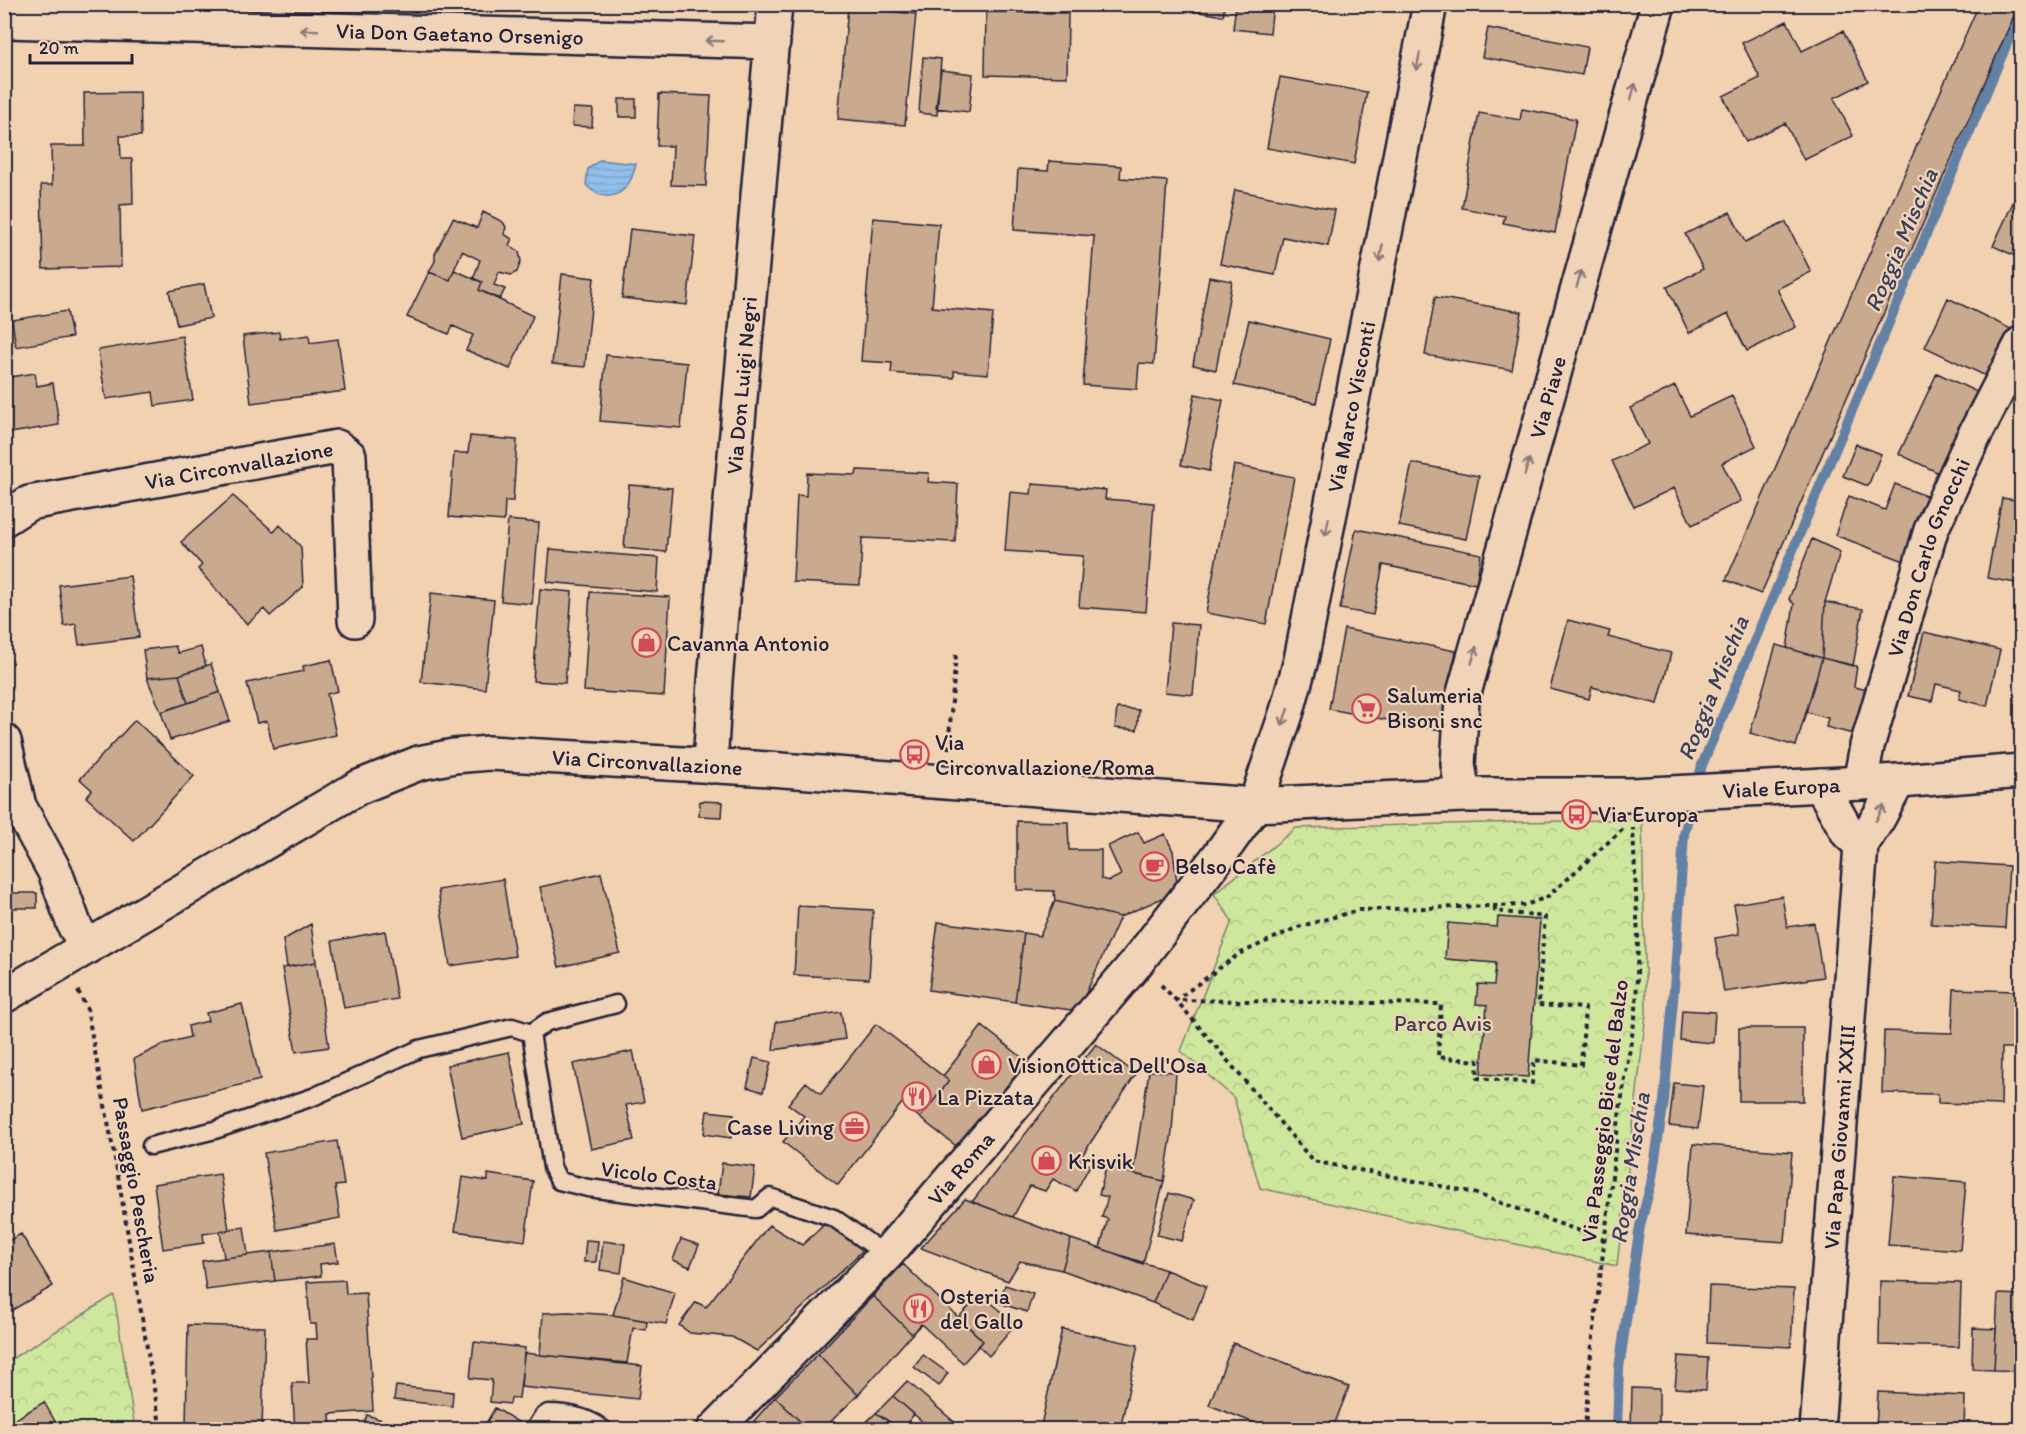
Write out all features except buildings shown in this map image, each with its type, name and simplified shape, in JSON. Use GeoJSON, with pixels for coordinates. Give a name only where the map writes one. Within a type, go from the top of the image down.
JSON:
{"type":"FeatureCollection","features":[{"type":"Feature","properties":{"kind":"street"},"geometry":{"type":"LineString","coordinates":[[4,14],[6,4]]}},
{"type":"Feature","properties":{"kind":"street","name":"Via Don Luigi Negri"},"geometry":{"type":"LineString","coordinates":[[710,766],[715,681],[775,4]]}},
{"type":"Feature","properties":{"kind":"street","name":"Via Marco Visconti"},"geometry":{"type":"LineString","coordinates":[[1254,804],[1287,711],[1301,660],[1430,4]]}},
{"type":"Feature","properties":{"kind":"street","name":"Via Piave"},"geometry":{"type":"LineString","coordinates":[[1463,795],[1458,764],[1462,700],[1658,4]]}},
{"type":"Feature","properties":{"kind":"street","name":"Via Don Gaetano Orsenigo"},"geometry":{"type":"LineString","coordinates":[[4,21],[773,42]]}},
{"type":"Feature","properties":{"kind":"street","name":"Via Don Carlo Gnocchi"},"geometry":{"type":"LineString","coordinates":[[1860,783],[1867,746],[1930,530],[1971,442],[2022,343]]}},
{"type":"Feature","properties":{"kind":"street","name":"Via Circonvallazione"},"geometry":{"type":"LineString","coordinates":[[4,519],[29,503],[337,447],[349,456],[355,620]]}},
{"type":"Feature","properties":{"kind":"street"},"geometry":{"type":"LineString","coordinates":[[4,741],[19,806],[55,872],[75,927],[75,954]]}},
{"type":"Feature","properties":{"kind":"street","name":"Via Circonvallazione"},"geometry":{"type":"LineString","coordinates":[[4,996],[359,787],[418,763],[454,756],[489,753],[710,766],[1254,804]]}},
{"type":"Feature","properties":{"kind":"street","name":"Viale Europa"},"geometry":{"type":"LineString","coordinates":[[1254,804],[1463,795],[1632,795],[1898,781],[2022,771]]}},
{"type":"Feature","properties":{"kind":"street"},"geometry":{"type":"LineString","coordinates":[[1821,785],[1848,833],[1861,845],[1879,818],[1898,781]]}},
{"type":"Feature","properties":{"kind":"street","name":"Via Roma"},"geometry":{"type":"LineString","coordinates":[[714,1430],[886,1255],[1137,962],[1221,854],[1254,804]]}},
{"type":"Feature","properties":{"kind":"street","name":"Via Papa Giovanni XXIII"},"geometry":{"type":"LineString","coordinates":[[1817,1430],[1861,845]]}},
{"type":"Feature","properties":{"kind":"lane"},"geometry":{"type":"LineString","coordinates":[[151,1146],[214,1130],[313,1097],[419,1049],[512,1028],[531,1033],[547,1022],[616,1004]]}},
{"type":"Feature","properties":{"kind":"lane","name":"Vicolo Costa"},"geometry":{"type":"LineString","coordinates":[[531,1033],[552,1167],[560,1181],[588,1188],[756,1209],[770,1197],[834,1218],[886,1255]]}},
{"type":"Feature","properties":{"kind":"lane"},"geometry":{"type":"LineString","coordinates":[[534,1430],[542,1417],[548,1413],[590,1421],[604,1430]]}},
{"type":"Feature","properties":{"kind":"path"},"geometry":{"type":"LineString","coordinates":[[948,756],[956,654]]}},
{"type":"Feature","properties":{"kind":"path","name":"Via Passeggio Bice del Balzo"},"geometry":{"type":"LineString","coordinates":[[1495,906],[1526,905],[1547,897],[1633,821],[1638,939],[1636,1011],[1620,1108],[1589,1371],[1585,1430]]}},
{"type":"Feature","properties":{"kind":"path"},"geometry":{"type":"LineString","coordinates":[[1495,906],[1495,912],[1545,917],[1538,1005],[1585,1008],[1581,1065],[1534,1060],[1532,1083],[1477,1078],[1478,1061],[1438,1057],[1441,1004],[1176,1000],[1239,954],[1308,924],[1359,910],[1495,906]]}},
{"type":"Feature","properties":{"kind":"path","name":"Passaggio Pescheria"},"geometry":{"type":"LineString","coordinates":[[75,954],[117,1170],[161,1430]]}},
{"type":"Feature","properties":{"kind":"path"},"geometry":{"type":"LineString","coordinates":[[1137,962],[1176,1000],[1313,1161],[1471,1192],[1605,1240]]}},
{"type":"Feature","properties":{"kind":"green space","name":"Parco Avis"},"geometry":{"type":"Polygon","coordinates":[[[1642,819],[1646,1013],[1617,1266],[1260,1188],[1234,1098],[1181,1051],[1232,921],[1214,894],[1296,828],[1642,819]]]}},
{"type":"Feature","properties":{"kind":"green space"},"geometry":{"type":"Polygon","coordinates":[[[114,1295],[135,1429],[5,1430],[5,1363],[114,1295]]]}},
{"type":"Feature","properties":{"kind":"water"},"geometry":{"type":"Polygon","coordinates":[[[600,160],[636,164],[629,182],[618,194],[603,196],[586,185],[588,169],[600,160]]]}},
{"type":"Feature","properties":{"kind":"waterway","name":"Roggia Mischia"},"geometry":{"type":"LineString","coordinates":[[1617,1430],[1619,1368],[1640,1226],[1651,1184],[1664,1101],[1684,834],[1702,765],[2022,8]]}},
{"type":"Feature","properties":{"kind":"place","name":"Cavanna Antonio"},"geometry":{"type":"Point","coordinates":[646,643]}},
{"type":"Feature","properties":{"kind":"place","name":"Salumeria Bisoni snc"},"geometry":{"type":"Point","coordinates":[1366,708]}},
{"type":"Feature","properties":{"kind":"place","name":"Via Circonvallazione/Roma"},"geometry":{"type":"Point","coordinates":[914,755]}},
{"type":"Feature","properties":{"kind":"place","name":"Via Europa"},"geometry":{"type":"Point","coordinates":[1577,814]}},
{"type":"Feature","properties":{"kind":"place","name":"Belso Cafè"},"geometry":{"type":"Point","coordinates":[1154,866]}},
{"type":"Feature","properties":{"kind":"place","name":"VisionOttica Dell'Osa"},"geometry":{"type":"Point","coordinates":[987,1065]}},
{"type":"Feature","properties":{"kind":"place","name":"La Pizzata"},"geometry":{"type":"Point","coordinates":[916,1097]}},
{"type":"Feature","properties":{"kind":"place","name":"Case Living"},"geometry":{"type":"Point","coordinates":[855,1127]}},
{"type":"Feature","properties":{"kind":"place","name":"Krisvik"},"geometry":{"type":"Point","coordinates":[1047,1161]}},
{"type":"Feature","properties":{"kind":"place","name":"Osteria del Gallo"},"geometry":{"type":"Point","coordinates":[919,1309]}}]}
